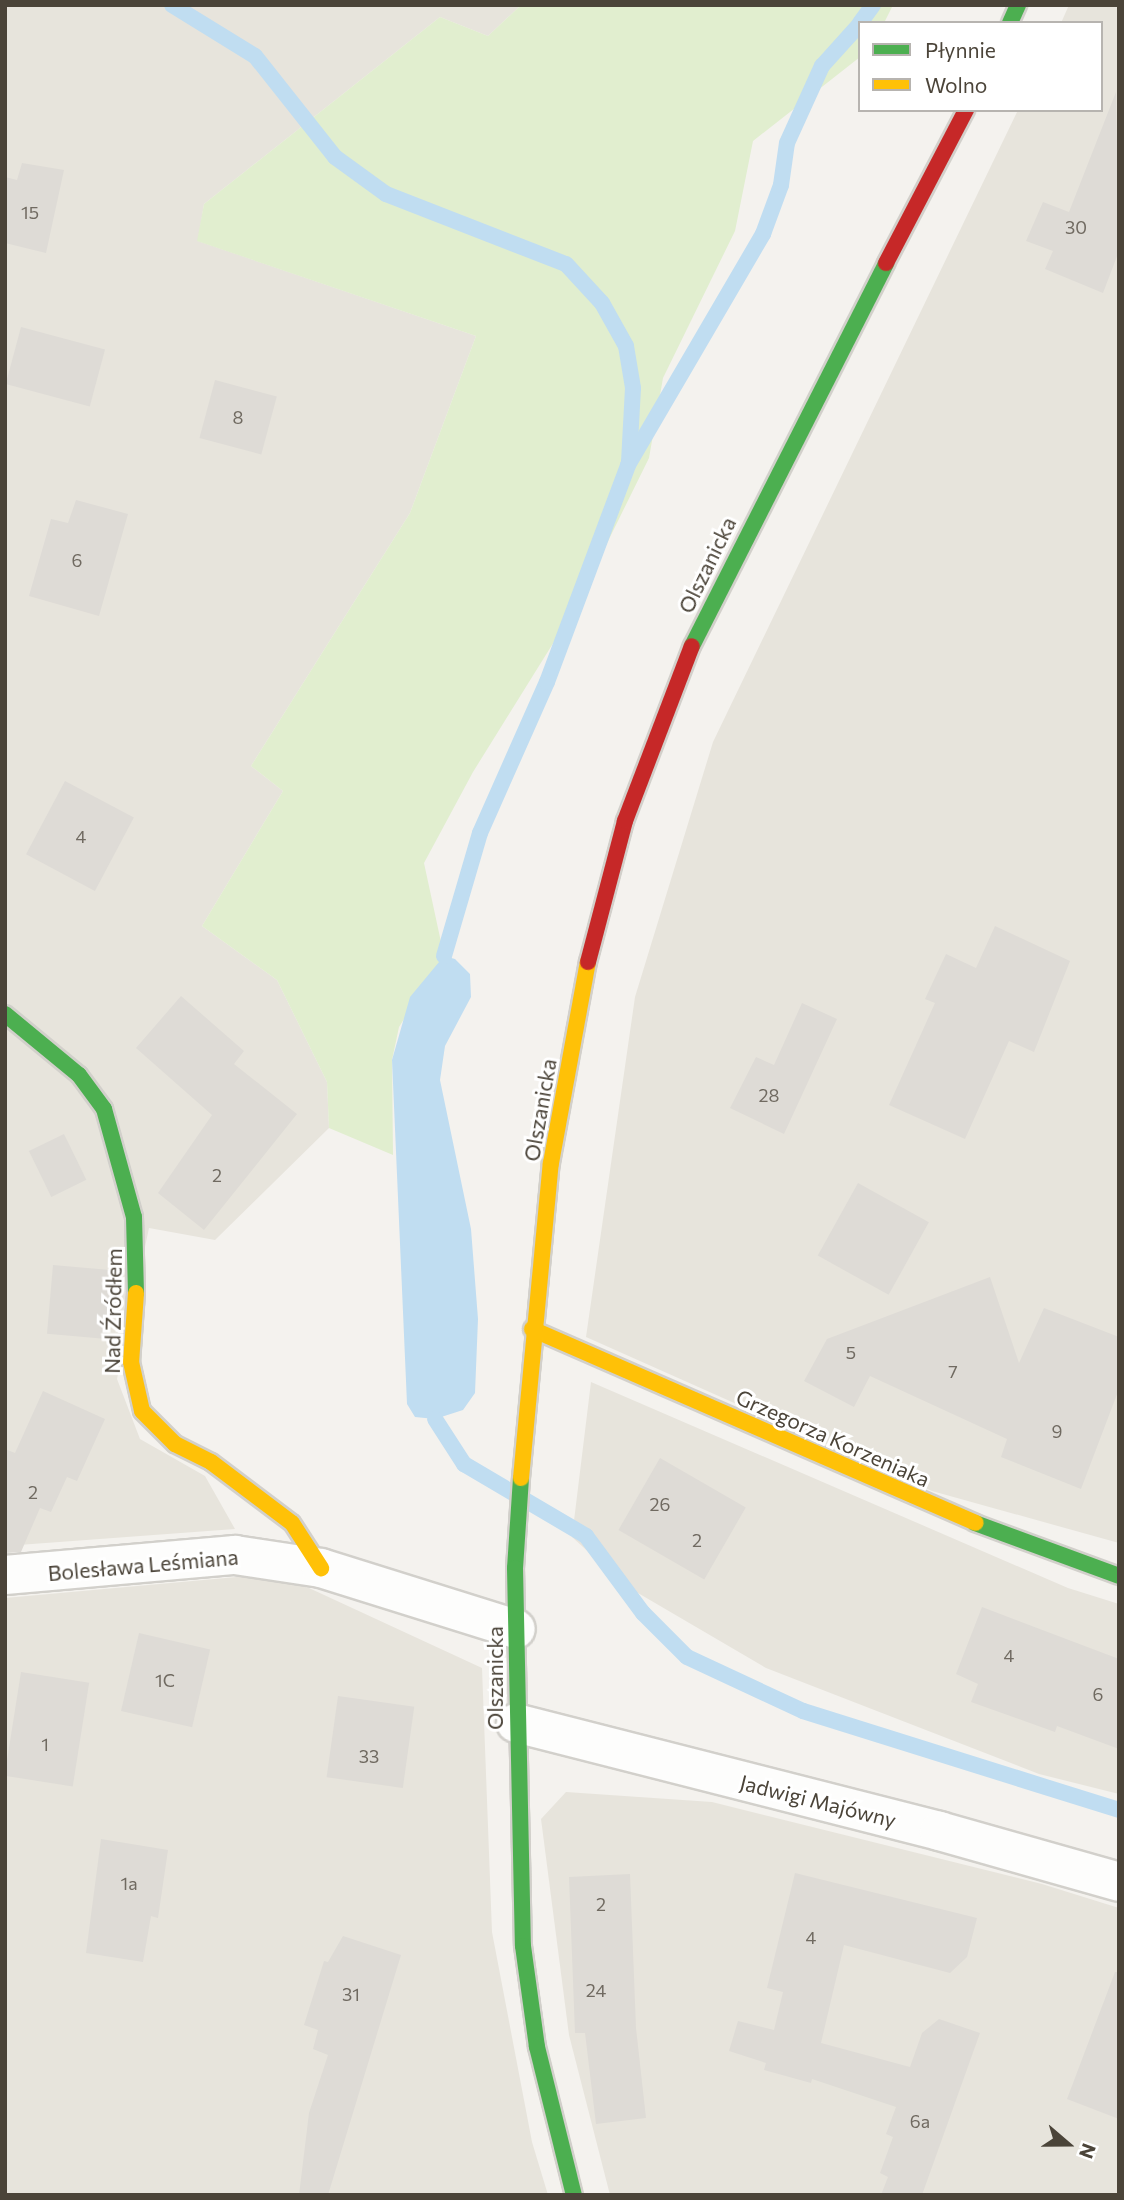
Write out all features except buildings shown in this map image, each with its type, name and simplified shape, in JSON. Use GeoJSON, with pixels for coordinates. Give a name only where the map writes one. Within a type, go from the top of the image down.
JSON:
{"type":"FeatureCollection","features":[{"type":"Feature","properties":{"kind":"street"},"geometry":{"type":"LineString","coordinates":[[1011,21],[1018,5]]}},
{"type":"Feature","properties":{"kind":"street","name":"Olszanicka"},"geometry":{"type":"LineString","coordinates":[[574,2195],[537,2047],[523,1946],[516,1723],[517,1545],[533,1329],[551,1163],[593,937],[625,821],[669,697],[719,585],[965,112]]}},
{"type":"Feature","properties":{"kind":"street","name":"Nad Źródłem"},"geometry":{"type":"LineString","coordinates":[[5,1014],[79,1075],[104,1109],[134,1217],[138,1266],[131,1362],[134,1391],[142,1411],[175,1444],[211,1462],[292,1523],[321,1568]]}},
{"type":"Feature","properties":{"kind":"street","name":"Grzegorza Korzeniaka"},"geometry":{"type":"LineString","coordinates":[[533,1329],[951,1514],[1119,1576]]}},
{"type":"Feature","properties":{"kind":"street","name":"Bolesława Leśmiana"},"geometry":{"type":"LineString","coordinates":[[5,1575],[235,1555],[321,1568],[516,1629]]}},
{"type":"Feature","properties":{"kind":"street","name":"Jadwigi Majówny"},"geometry":{"type":"LineString","coordinates":[[516,1723],[939,1831],[1119,1882]]}},
{"type":"Feature","properties":{"kind":"shaded area"},"geometry":{"type":"Polygon","coordinates":[[[5,5],[521,5],[488,36],[440,17],[204,204],[198,241],[476,336],[410,513],[251,766],[283,791],[202,926],[277,980],[327,1082],[329,1128],[215,1240],[149,1228],[117,1379],[140,1439],[205,1476],[235,1529],[5,1546],[5,5]]]}},
{"type":"Feature","properties":{"kind":"shaded area"},"geometry":{"type":"Polygon","coordinates":[[[1069,5],[1119,5],[1119,1543],[932,1491],[586,1337],[635,997],[713,742],[1017,112],[1103,112],[1103,21],[1062,21],[1069,5]]]}},
{"type":"Feature","properties":{"kind":"shaded area"},"geometry":{"type":"Polygon","coordinates":[[[591,1382],[1068,1588],[1119,1604],[1119,1794],[1039,1774],[766,1668],[626,1586],[572,1537],[591,1382]]]}},
{"type":"Feature","properties":{"kind":"shaded area"},"geometry":{"type":"Polygon","coordinates":[[[260,1575],[309,1588],[482,1668],[492,1932],[532,2142],[548,2195],[5,2195],[5,1598],[260,1575]]]}},
{"type":"Feature","properties":{"kind":"shaded area"},"geometry":{"type":"Polygon","coordinates":[[[566,1792],[712,1802],[1042,1884],[1119,1908],[1119,2195],[610,2195],[569,2035],[541,1819],[566,1792]]]}},
{"type":"Feature","properties":{"kind":"green space"},"geometry":{"type":"Polygon","coordinates":[[[521,5],[893,5],[885,21],[858,21],[858,59],[753,141],[735,231],[663,378],[649,458],[575,608],[473,772],[424,863],[444,956],[399,1027],[392,1060],[393,1155],[329,1128],[327,1082],[277,980],[202,926],[283,791],[251,766],[410,513],[476,336],[197,241],[204,204],[440,17],[488,36],[521,5]]]}},
{"type":"Feature","properties":{"kind":"water"},"geometry":{"type":"Polygon","coordinates":[[[444,956],[455,959],[470,974],[471,997],[445,1046],[440,1080],[471,1229],[478,1319],[475,1393],[463,1410],[435,1419],[415,1417],[407,1404],[392,1060],[410,997],[444,956]]]}},
{"type":"Feature","properties":{"kind":"waterway"},"geometry":{"type":"LineString","coordinates":[[172,5],[255,56],[335,157],[386,194],[566,264],[602,303],[626,346],[633,388],[629,461]]}},
{"type":"Feature","properties":{"kind":"waterway"},"geometry":{"type":"LineString","coordinates":[[861,21],[873,5]]}},
{"type":"Feature","properties":{"kind":"waterway"},"geometry":{"type":"LineString","coordinates":[[444,956],[480,833],[547,682],[628,465],[763,234],[781,185],[787,143],[822,66],[858,26]]}},
{"type":"Feature","properties":{"kind":"waterway"},"geometry":{"type":"LineString","coordinates":[[435,1419],[464,1464],[586,1536],[643,1613],[687,1657],[803,1711],[1119,1810]]}},
{"type":"Feature","properties":{"kind":"traffic: fast"},"geometry":{"type":"LineString","coordinates":[[1011,21],[1018,5]]}},
{"type":"Feature","properties":{"kind":"traffic: fast"},"geometry":{"type":"LineString","coordinates":[[692,646],[886,263]]}},
{"type":"Feature","properties":{"kind":"traffic: fast"},"geometry":{"type":"LineString","coordinates":[[5,1014],[79,1075],[104,1109],[134,1217],[136,1293]]}},
{"type":"Feature","properties":{"kind":"traffic: fast"},"geometry":{"type":"LineString","coordinates":[[521,1478],[515,1568],[523,1946],[537,2047],[574,2195]]}},
{"type":"Feature","properties":{"kind":"traffic: fast"},"geometry":{"type":"LineString","coordinates":[[975,1523],[1119,1576]]}},
{"type":"Feature","properties":{"kind":"traffic: slow"},"geometry":{"type":"LineString","coordinates":[[521,1478],[551,1163],[588,962]]}},
{"type":"Feature","properties":{"kind":"traffic: slow"},"geometry":{"type":"LineString","coordinates":[[136,1293],[131,1362],[142,1411],[175,1444],[211,1462],[292,1523],[321,1568]]}},
{"type":"Feature","properties":{"kind":"traffic: slow"},"geometry":{"type":"LineString","coordinates":[[532,1329],[975,1523]]}},
{"type":"Feature","properties":{"kind":"traffic: jam"},"geometry":{"type":"LineString","coordinates":[[886,263],[965,112]]}},
{"type":"Feature","properties":{"kind":"traffic: jam"},"geometry":{"type":"LineString","coordinates":[[588,962],[625,821],[692,646]]}}]}
